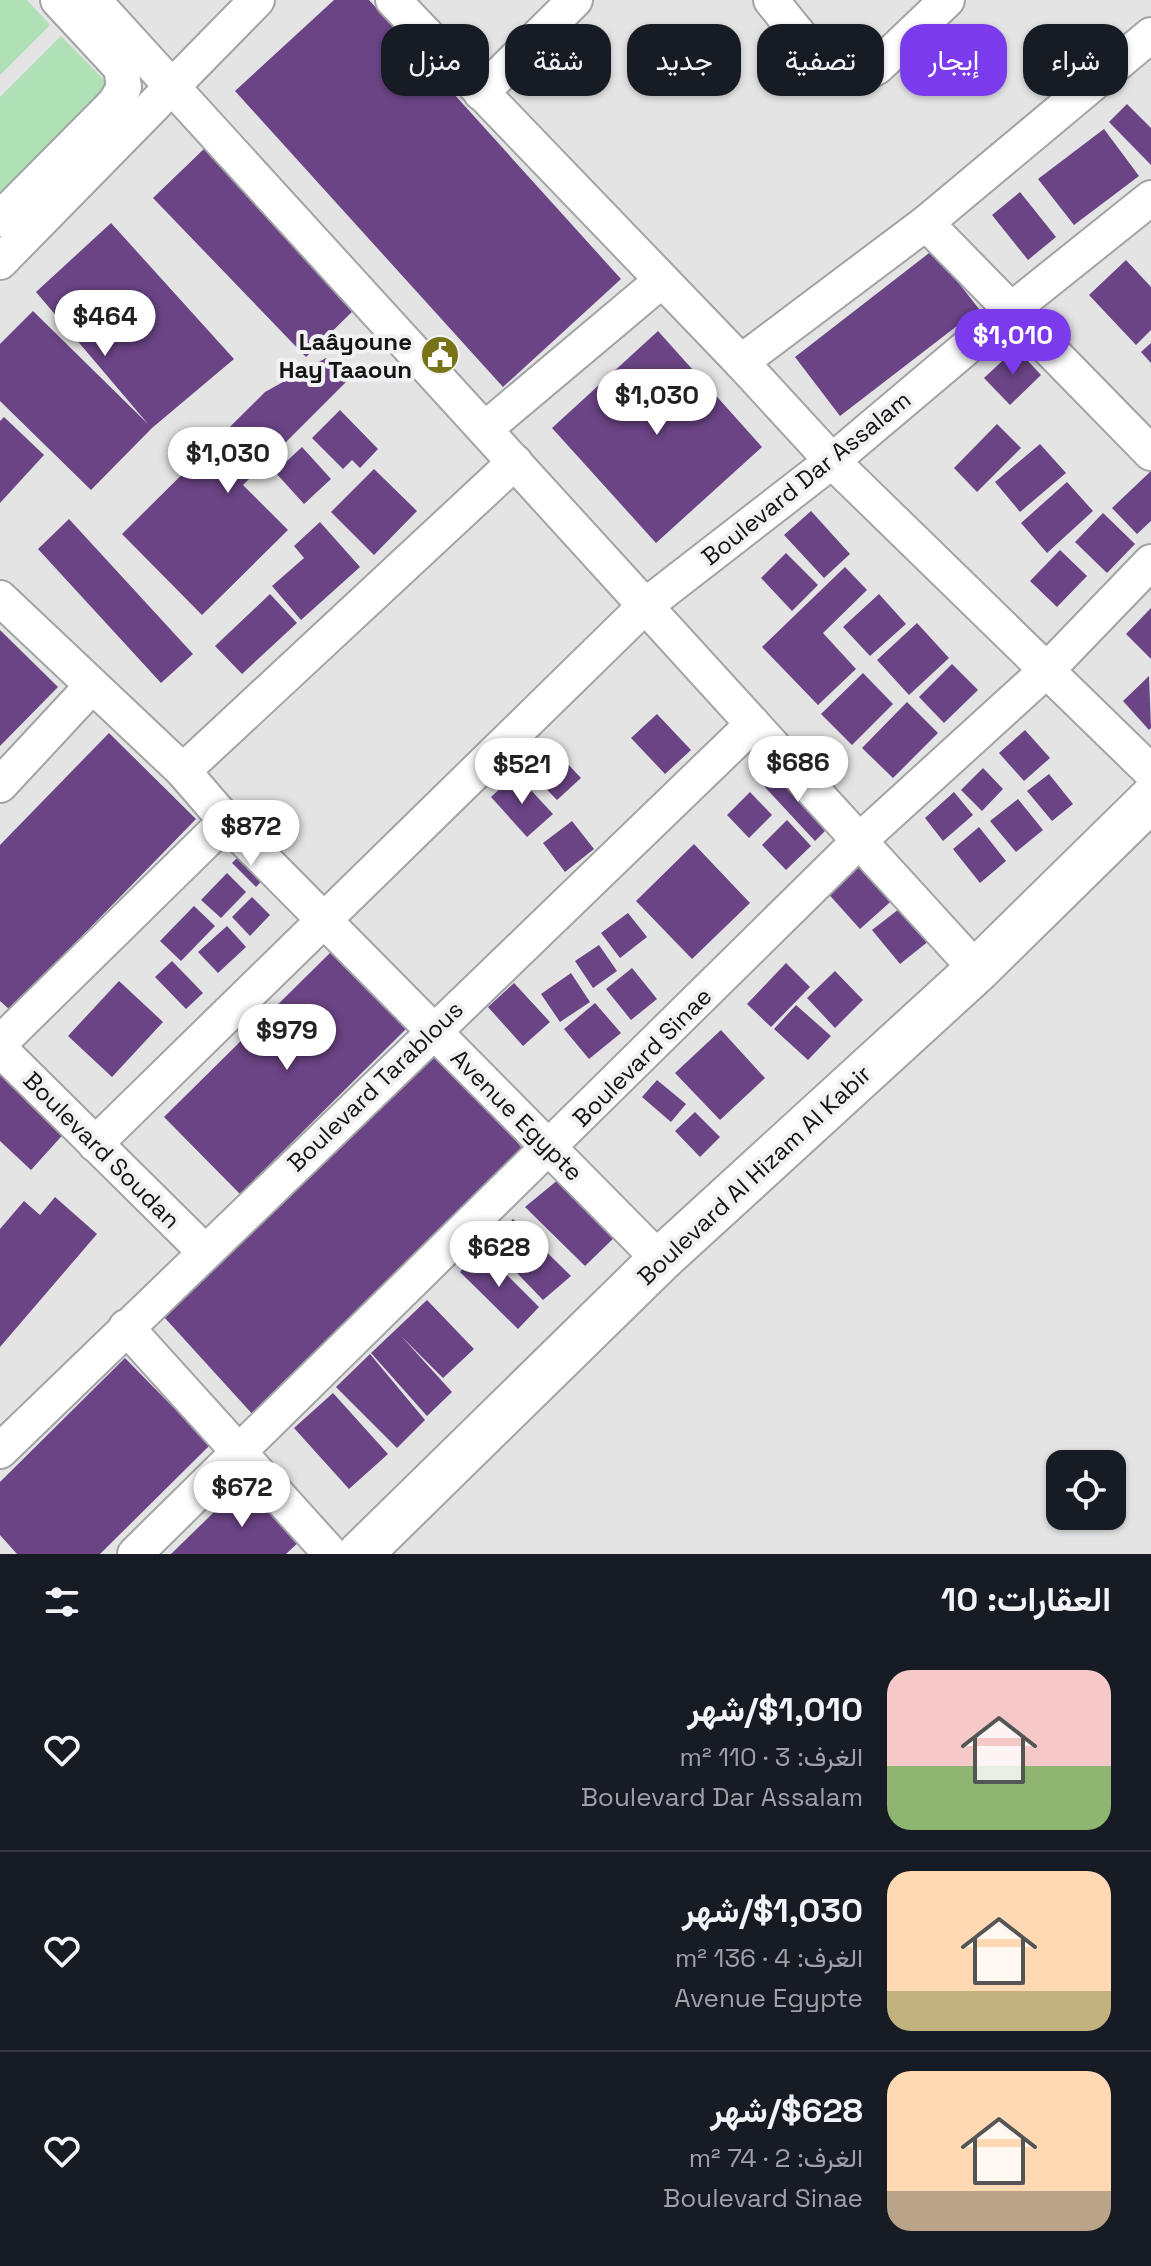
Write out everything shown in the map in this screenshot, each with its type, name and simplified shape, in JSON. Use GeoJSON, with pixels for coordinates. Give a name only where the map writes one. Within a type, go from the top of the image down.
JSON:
{"type":"FeatureCollection","features":[{"type":"Feature","properties":{"kind":"main road","name":"Boulevard Al Hizam Al Kabir"},"geometry":{"type":"LineString","coordinates":[[360,1554],[660,1260],[977,970],[1151,799]]}},
{"type":"Feature","properties":{"kind":"street"},"geometry":{"type":"LineString","coordinates":[[0,219],[115,103],[124,87],[121,68],[58,0]]}},
{"type":"Feature","properties":{"kind":"street"},"geometry":{"type":"LineString","coordinates":[[93,0],[977,970]]}},
{"type":"Feature","properties":{"kind":"street"},"geometry":{"type":"LineString","coordinates":[[0,262],[257,0]]}},
{"type":"Feature","properties":{"kind":"street"},"geometry":{"type":"LineString","coordinates":[[393,0],[416,24]]}},
{"type":"Feature","properties":{"kind":"street"},"geometry":{"type":"LineString","coordinates":[[489,85],[575,0]]}},
{"type":"Feature","properties":{"kind":"street"},"geometry":{"type":"LineString","coordinates":[[771,0],[814,50],[834,68],[862,75],[877,67],[947,0]]}},
{"type":"Feature","properties":{"kind":"street"},"geometry":{"type":"LineString","coordinates":[[741,362],[926,223],[1151,35]]}},
{"type":"Feature","properties":{"kind":"street"},"geometry":{"type":"LineString","coordinates":[[484,96],[741,362],[832,461],[1151,772]]}},
{"type":"Feature","properties":{"kind":"street","name":"Boulevard Dar Assalam"},"geometry":{"type":"LineString","coordinates":[[95,1144],[645,606],[832,461],[1011,310],[1151,198]]}},
{"type":"Feature","properties":{"kind":"street"},"geometry":{"type":"LineString","coordinates":[[926,223],[1151,453]]}},
{"type":"Feature","properties":{"kind":"street"},"geometry":{"type":"LineString","coordinates":[[485,429],[661,281]]}},
{"type":"Feature","properties":{"kind":"street"},"geometry":{"type":"LineString","coordinates":[[183,771],[515,462]]}},
{"type":"Feature","properties":{"kind":"street","name":"Boulevard Sinae"},"geometry":{"type":"LineString","coordinates":[[135,1554],[859,841],[1048,669],[1151,562]]}},
{"type":"Feature","properties":{"kind":"street","name":"Avenue Egypte"},"geometry":{"type":"LineString","coordinates":[[0,598],[183,771],[226,821],[660,1260]]}},
{"type":"Feature","properties":{"kind":"street"},"geometry":{"type":"LineString","coordinates":[[0,785],[92,686]]}},
{"type":"Feature","properties":{"kind":"street","name":"Boulevard Tarablous"},"geometry":{"type":"LineString","coordinates":[[0,1451],[753,724]]}},
{"type":"Feature","properties":{"kind":"street"},"geometry":{"type":"LineString","coordinates":[[0,1046],[226,821]]}},
{"type":"Feature","properties":{"kind":"street","name":"Boulevard Soudan"},"geometry":{"type":"LineString","coordinates":[[0,1046],[204,1251]]}},
{"type":"Feature","properties":{"kind":"street"},"geometry":{"type":"LineString","coordinates":[[126,1327],[331,1554]]}},
{"type":"Feature","properties":{"kind":"green space"},"geometry":{"type":"Polygon","coordinates":[[[0,0],[27,0],[50,25],[0,75],[0,0]]]}},
{"type":"Feature","properties":{"kind":"green space"},"geometry":{"type":"Polygon","coordinates":[[[61,36],[108,84],[0,195],[0,97],[61,36]]]}},
{"type":"Feature","properties":{"kind":"building"},"geometry":{"type":"Polygon","coordinates":[[[334,0],[369,0],[391,24],[381,24],[381,96],[456,96],[621,279],[503,387],[235,91],[334,0]]]}},
{"type":"Feature","properties":{"kind":"building"},"geometry":{"type":"Polygon","coordinates":[[[1127,104],[1151,128],[1151,165],[1109,122],[1127,104]]]}},
{"type":"Feature","properties":{"kind":"building"},"geometry":{"type":"Polygon","coordinates":[[[1104,129],[1139,176],[1074,225],[1038,179],[1104,129]]]}},
{"type":"Feature","properties":{"kind":"building"},"geometry":{"type":"Polygon","coordinates":[[[207,146],[359,305],[306,357],[153,198],[207,146]]]}},
{"type":"Feature","properties":{"kind":"building"},"geometry":{"type":"Polygon","coordinates":[[[1020,192],[1056,237],[1028,260],[992,215],[1020,192]]]}},
{"type":"Feature","properties":{"kind":"building"},"geometry":{"type":"Polygon","coordinates":[[[111,223],[234,359],[152,428],[91,490],[0,401],[0,344],[33,311],[148,424],[36,292],[111,223]]]}},
{"type":"Feature","properties":{"kind":"building"},"geometry":{"type":"Polygon","coordinates":[[[933,250],[979,309],[840,416],[795,357],[933,250]]]}},
{"type":"Feature","properties":{"kind":"building"},"geometry":{"type":"Polygon","coordinates":[[[1126,260],[1151,287],[1151,330],[1136,345],[1089,295],[1126,260]]]}},
{"type":"Feature","properties":{"kind":"building"},"geometry":{"type":"Polygon","coordinates":[[[658,331],[762,447],[656,543],[552,428],[658,331]]]}},
{"type":"Feature","properties":{"kind":"building"},"geometry":{"type":"Polygon","coordinates":[[[1151,343],[1151,363],[1141,352],[1151,343]]]}},
{"type":"Feature","properties":{"kind":"building"},"geometry":{"type":"Polygon","coordinates":[[[1016,348],[1041,375],[1010,405],[984,378],[1016,348]]]}},
{"type":"Feature","properties":{"kind":"building"},"geometry":{"type":"Polygon","coordinates":[[[326,358],[348,380],[243,485],[288,530],[202,615],[122,534],[265,392],[326,358]]]}},
{"type":"Feature","properties":{"kind":"building"},"geometry":{"type":"Polygon","coordinates":[[[340,410],[378,449],[360,468],[352,460],[343,469],[312,438],[340,410]]]}},
{"type":"Feature","properties":{"kind":"building"},"geometry":{"type":"Polygon","coordinates":[[[4,417],[44,455],[0,503],[0,421],[4,417]]]}},
{"type":"Feature","properties":{"kind":"building"},"geometry":{"type":"Polygon","coordinates":[[[997,424],[1021,448],[977,492],[954,468],[997,424]]]}},
{"type":"Feature","properties":{"kind":"building"},"geometry":{"type":"Polygon","coordinates":[[[1040,444],[1066,473],[1020,512],[995,482],[1040,444]]]}},
{"type":"Feature","properties":{"kind":"building"},"geometry":{"type":"Polygon","coordinates":[[[302,447],[331,479],[304,504],[275,472],[302,447]]]}},
{"type":"Feature","properties":{"kind":"building"},"geometry":{"type":"Polygon","coordinates":[[[374,469],[417,511],[374,555],[331,512],[374,469]]]}},
{"type":"Feature","properties":{"kind":"building"},"geometry":{"type":"Polygon","coordinates":[[[1151,471],[1151,521],[1137,534],[1112,508],[1151,471]]]}},
{"type":"Feature","properties":{"kind":"building"},"geometry":{"type":"Polygon","coordinates":[[[1067,482],[1093,511],[1047,553],[1021,523],[1067,482]]]}},
{"type":"Feature","properties":{"kind":"building"},"geometry":{"type":"Polygon","coordinates":[[[811,511],[850,554],[824,578],[784,535],[811,511]]]}},
{"type":"Feature","properties":{"kind":"building"},"geometry":{"type":"Polygon","coordinates":[[[1103,513],[1135,544],[1107,573],[1075,542],[1103,513]]]}},
{"type":"Feature","properties":{"kind":"building"},"geometry":{"type":"Polygon","coordinates":[[[69,519],[193,654],[161,683],[38,549],[69,519]]]}},
{"type":"Feature","properties":{"kind":"building"},"geometry":{"type":"Polygon","coordinates":[[[320,522],[360,567],[301,620],[272,586],[304,558],[294,546],[320,522]]]}},
{"type":"Feature","properties":{"kind":"building"},"geometry":{"type":"Polygon","coordinates":[[[1060,550],[1087,576],[1057,607],[1030,581],[1060,550]]]}},
{"type":"Feature","properties":{"kind":"building"},"geometry":{"type":"Polygon","coordinates":[[[786,553],[818,585],[792,611],[761,578],[786,553]]]}},
{"type":"Feature","properties":{"kind":"building"},"geometry":{"type":"Polygon","coordinates":[[[845,567],[867,590],[823,633],[856,669],[818,705],[762,647],[845,567]]]}},
{"type":"Feature","properties":{"kind":"building"},"geometry":{"type":"Polygon","coordinates":[[[270,594],[297,623],[242,674],[215,646],[270,594]]]}},
{"type":"Feature","properties":{"kind":"building"},"geometry":{"type":"Polygon","coordinates":[[[879,594],[906,624],[870,656],[843,627],[879,594]]]}},
{"type":"Feature","properties":{"kind":"building"},"geometry":{"type":"Polygon","coordinates":[[[1151,608],[1151,659],[1126,634],[1151,608]]]}},
{"type":"Feature","properties":{"kind":"building"},"geometry":{"type":"Polygon","coordinates":[[[917,623],[949,658],[909,695],[877,660],[917,623]]]}},
{"type":"Feature","properties":{"kind":"building"},"geometry":{"type":"Polygon","coordinates":[[[0,630],[58,687],[0,746],[0,630]]]}},
{"type":"Feature","properties":{"kind":"building"},"geometry":{"type":"Polygon","coordinates":[[[952,664],[978,690],[944,723],[919,697],[952,664]]]}},
{"type":"Feature","properties":{"kind":"building"},"geometry":{"type":"Polygon","coordinates":[[[863,673],[893,704],[852,745],[821,714],[863,673]]]}},
{"type":"Feature","properties":{"kind":"building"},"geometry":{"type":"Polygon","coordinates":[[[1149,676],[1151,728],[1149,730],[1123,701],[1149,676]]]}},
{"type":"Feature","properties":{"kind":"building"},"geometry":{"type":"Polygon","coordinates":[[[907,702],[938,733],[893,778],[862,748],[907,702]]]}},
{"type":"Feature","properties":{"kind":"building"},"geometry":{"type":"Polygon","coordinates":[[[657,714],[691,750],[665,774],[631,738],[657,714]]]}},
{"type":"Feature","properties":{"kind":"building"},"geometry":{"type":"Polygon","coordinates":[[[1025,730],[1050,758],[1024,781],[999,753],[1025,730]]]}},
{"type":"Feature","properties":{"kind":"building"},"geometry":{"type":"Polygon","coordinates":[[[109,733],[196,819],[10,1010],[0,1001],[0,845],[109,733]]]}},
{"type":"Feature","properties":{"kind":"building"},"geometry":{"type":"Polygon","coordinates":[[[548,743],[581,778],[557,800],[524,766],[548,743]]]}},
{"type":"Feature","properties":{"kind":"building"},"geometry":{"type":"Polygon","coordinates":[[[780,766],[834,822],[815,841],[762,784],[780,766]]]}},
{"type":"Feature","properties":{"kind":"building"},"geometry":{"type":"Polygon","coordinates":[[[983,768],[1003,789],[982,811],[961,790],[983,768]]]}},
{"type":"Feature","properties":{"kind":"building"},"geometry":{"type":"Polygon","coordinates":[[[516,774],[553,814],[527,837],[491,797],[516,774]]]}},
{"type":"Feature","properties":{"kind":"building"},"geometry":{"type":"Polygon","coordinates":[[[1049,774],[1073,804],[1052,821],[1027,791],[1049,774]]]}},
{"type":"Feature","properties":{"kind":"building"},"geometry":{"type":"Polygon","coordinates":[[[750,792],[772,815],[749,838],[727,815],[750,792]]]}},
{"type":"Feature","properties":{"kind":"building"},"geometry":{"type":"Polygon","coordinates":[[[954,792],[973,815],[943,841],[925,818],[954,792]]]}},
{"type":"Feature","properties":{"kind":"building"},"geometry":{"type":"Polygon","coordinates":[[[1018,799],[1043,830],[1016,852],[990,821],[1018,799]]]}},
{"type":"Feature","properties":{"kind":"building"},"geometry":{"type":"Polygon","coordinates":[[[787,820],[811,846],[786,870],[762,845],[787,820]]]}},
{"type":"Feature","properties":{"kind":"building"},"geometry":{"type":"Polygon","coordinates":[[[572,821],[594,849],[565,872],[543,843],[572,821]]]}},
{"type":"Feature","properties":{"kind":"building"},"geometry":{"type":"Polygon","coordinates":[[[979,827],[1006,861],[980,883],[953,849],[979,827]]]}},
{"type":"Feature","properties":{"kind":"building"},"geometry":{"type":"Polygon","coordinates":[[[694,844],[750,903],[692,959],[636,901],[694,844]]]}},
{"type":"Feature","properties":{"kind":"building"},"geometry":{"type":"Polygon","coordinates":[[[246,849],[270,872],[256,887],[232,863],[246,849]]]}},
{"type":"Feature","properties":{"kind":"building"},"geometry":{"type":"Polygon","coordinates":[[[861,856],[897,896],[860,929],[824,889],[861,856]]]}},
{"type":"Feature","properties":{"kind":"building"},"geometry":{"type":"Polygon","coordinates":[[[227,873],[246,892],[221,918],[201,900],[227,873]]]}},
{"type":"Feature","properties":{"kind":"building"},"geometry":{"type":"Polygon","coordinates":[[[252,897],[270,915],[250,936],[232,917],[252,897]]]}},
{"type":"Feature","properties":{"kind":"building"},"geometry":{"type":"Polygon","coordinates":[[[908,902],[935,936],[900,964],[872,930],[908,902]]]}},
{"type":"Feature","properties":{"kind":"building"},"geometry":{"type":"Polygon","coordinates":[[[194,906],[215,926],[181,961],[160,941],[194,906]]]}},
{"type":"Feature","properties":{"kind":"building"},"geometry":{"type":"Polygon","coordinates":[[[628,913],[647,937],[620,958],[601,933],[628,913]]]}},
{"type":"Feature","properties":{"kind":"building"},"geometry":{"type":"Polygon","coordinates":[[[227,926],[246,947],[218,973],[198,952],[227,926]]]}},
{"type":"Feature","properties":{"kind":"building"},"geometry":{"type":"Polygon","coordinates":[[[599,945],[617,971],[593,988],[575,961],[599,945]]]}},
{"type":"Feature","properties":{"kind":"building"},"geometry":{"type":"Polygon","coordinates":[[[334,949],[409,1026],[240,1194],[164,1117],[334,949]]]}},
{"type":"Feature","properties":{"kind":"building"},"geometry":{"type":"Polygon","coordinates":[[[172,961],[203,993],[186,1009],[155,977],[172,961]]]}},
{"type":"Feature","properties":{"kind":"building"},"geometry":{"type":"Polygon","coordinates":[[[786,963],[810,987],[771,1027],[747,1004],[786,963]]]}},
{"type":"Feature","properties":{"kind":"building"},"geometry":{"type":"Polygon","coordinates":[[[632,968],[657,999],[631,1020],[606,989],[632,968]]]}},
{"type":"Feature","properties":{"kind":"building"},"geometry":{"type":"Polygon","coordinates":[[[835,971],[863,1000],[835,1028],[807,998],[835,971]]]}},
{"type":"Feature","properties":{"kind":"building"},"geometry":{"type":"Polygon","coordinates":[[[571,973],[590,1002],[560,1022],[541,994],[571,973]]]}},
{"type":"Feature","properties":{"kind":"building"},"geometry":{"type":"Polygon","coordinates":[[[119,981],[163,1022],[112,1077],[68,1036],[119,981]]]}},
{"type":"Feature","properties":{"kind":"building"},"geometry":{"type":"Polygon","coordinates":[[[514,983],[550,1022],[523,1046],[488,1007],[514,983]]]}},
{"type":"Feature","properties":{"kind":"building"},"geometry":{"type":"Polygon","coordinates":[[[595,1003],[621,1033],[589,1059],[564,1029],[595,1003]]]}},
{"type":"Feature","properties":{"kind":"building"},"geometry":{"type":"Polygon","coordinates":[[[796,1005],[831,1036],[808,1060],[774,1029],[796,1005]]]}},
{"type":"Feature","properties":{"kind":"building"},"geometry":{"type":"Polygon","coordinates":[[[721,1030],[765,1078],[720,1120],[675,1073],[721,1030]]]}},
{"type":"Feature","properties":{"kind":"building"},"geometry":{"type":"Polygon","coordinates":[[[441,1048],[525,1152],[255,1417],[164,1317],[441,1048]]]}},
{"type":"Feature","properties":{"kind":"building"},"geometry":{"type":"Polygon","coordinates":[[[0,1067],[68,1129],[31,1170],[0,1141],[0,1067]]]}},
{"type":"Feature","properties":{"kind":"building"},"geometry":{"type":"Polygon","coordinates":[[[657,1080],[686,1104],[671,1122],[642,1097],[657,1080]]]}},
{"type":"Feature","properties":{"kind":"building"},"geometry":{"type":"Polygon","coordinates":[[[695,1112],[720,1137],[700,1157],[675,1131],[695,1112]]]}},
{"type":"Feature","properties":{"kind":"building"},"geometry":{"type":"Polygon","coordinates":[[[559,1179],[618,1234],[585,1266],[525,1207],[559,1179]]]}},
{"type":"Feature","properties":{"kind":"building"},"geometry":{"type":"Polygon","coordinates":[[[55,1197],[97,1234],[0,1347],[0,1229],[24,1201],[40,1215],[55,1197]]]}},
{"type":"Feature","properties":{"kind":"building"},"geometry":{"type":"Polygon","coordinates":[[[513,1219],[571,1276],[543,1300],[489,1244],[513,1219]]]}},
{"type":"Feature","properties":{"kind":"building"},"geometry":{"type":"Polygon","coordinates":[[[481,1249],[539,1307],[518,1329],[460,1272],[481,1249]]]}},
{"type":"Feature","properties":{"kind":"building"},"geometry":{"type":"Polygon","coordinates":[[[427,1300],[474,1349],[443,1378],[401,1336],[452,1392],[427,1416],[371,1353],[427,1300]]]}},
{"type":"Feature","properties":{"kind":"building"},"geometry":{"type":"Polygon","coordinates":[[[370,1354],[425,1420],[397,1448],[336,1387],[370,1354]]]}},
{"type":"Feature","properties":{"kind":"building"},"geometry":{"type":"Polygon","coordinates":[[[125,1358],[210,1445],[100,1554],[17,1554],[0,1535],[0,1482],[125,1358]]]}},
{"type":"Feature","properties":{"kind":"building"},"geometry":{"type":"Polygon","coordinates":[[[333,1393],[388,1454],[349,1489],[294,1428],[333,1393]]]}},
{"type":"Feature","properties":{"kind":"building"},"geometry":{"type":"Polygon","coordinates":[[[246,1481],[302,1539],[286,1554],[171,1554],[246,1481]]]}},
{"type":"Feature","properties":{"kind":"place","name":"Laâyoune Hay Taaoun"},"geometry":{"type":"Point","coordinates":[440,355]}}]}
